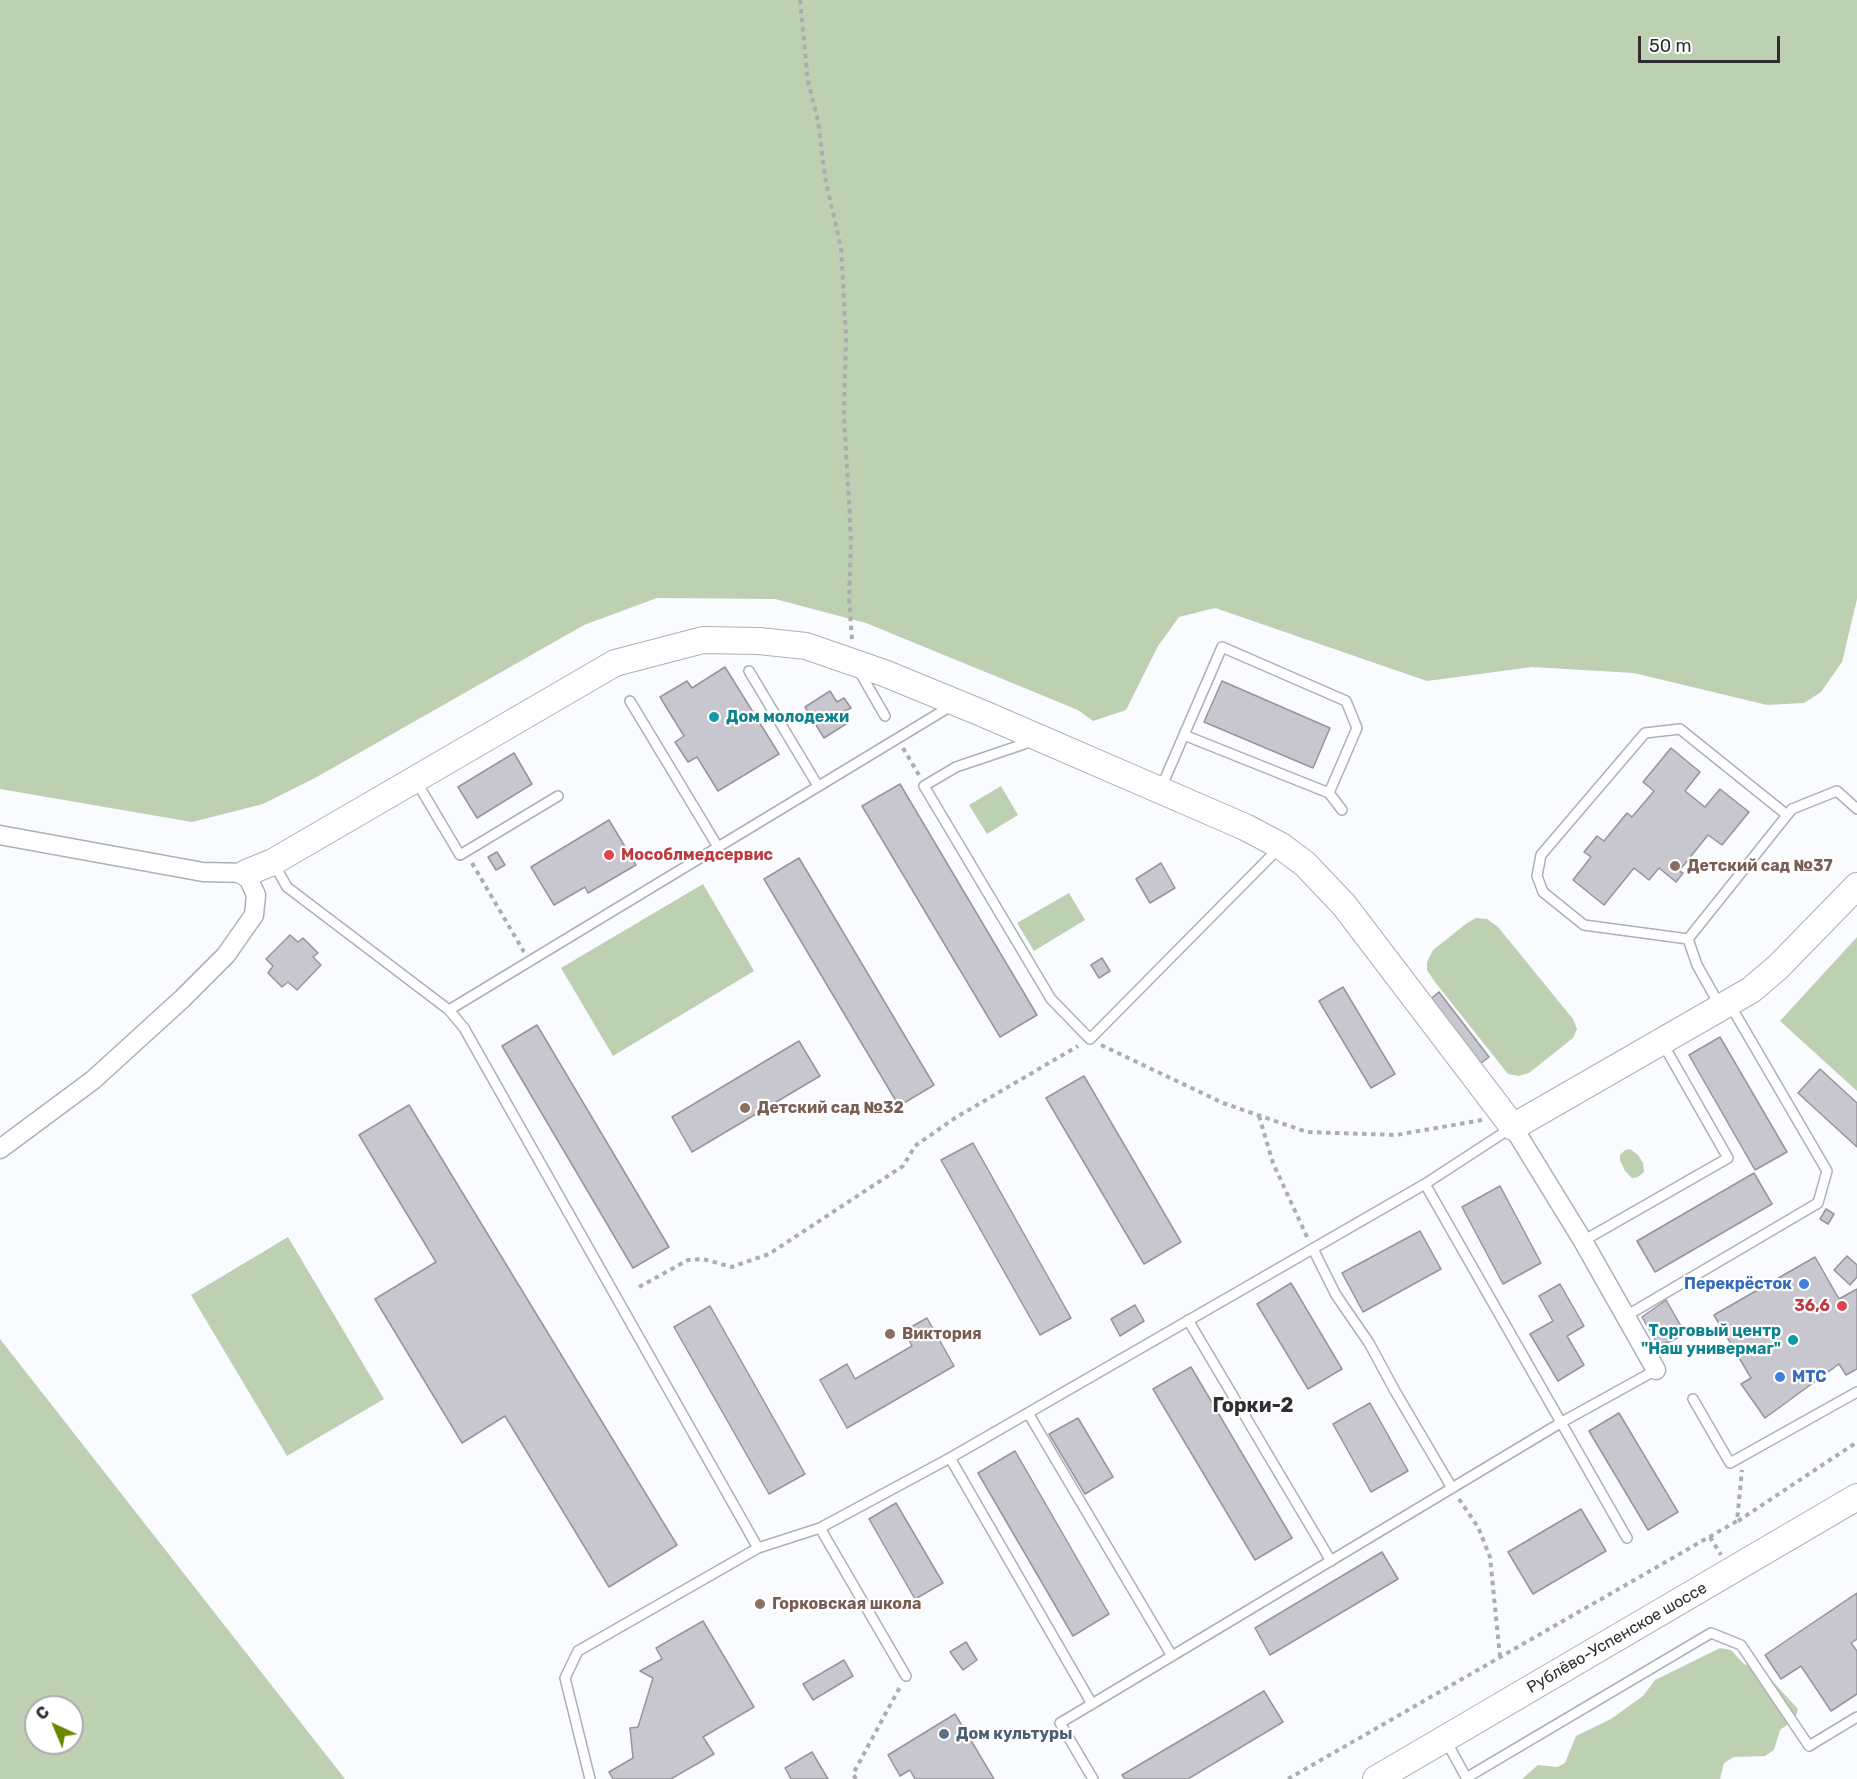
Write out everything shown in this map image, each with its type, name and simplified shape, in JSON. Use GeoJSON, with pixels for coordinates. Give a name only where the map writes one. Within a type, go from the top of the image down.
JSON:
{"type":"FeatureCollection","features":[{"type":"Feature","properties":{"kind":"street"},"geometry":{"type":"LineString","coordinates":[[0,835],[203,872],[246,873],[273,862],[615,663],[702,640],[759,641],[806,646],[854,662],[956,703],[1245,827],[1281,846],[1305,864],[1344,906],[1507,1119],[1583,1241],[1656,1370]]}},
{"type":"Feature","properties":{"kind":"street"},"geometry":{"type":"LineString","coordinates":[[0,1149],[93,1080],[182,999],[226,955],[254,915],[256,895],[246,873]]}},
{"type":"Feature","properties":{"kind":"street"},"geometry":{"type":"LineString","coordinates":[[1507,1119],[1662,1042],[1751,990],[1778,967],[1857,886]]}},
{"type":"Feature","properties":{"kind":"street","name":"Рублёво-Успенское шоссе"},"geometry":{"type":"LineString","coordinates":[[1376,1779],[1857,1497]]}},
{"type":"Feature","properties":{"kind":"lane"},"geometry":{"type":"LineString","coordinates":[[1160,790],[1222,647],[1346,701],[1357,728],[1329,794]]}},
{"type":"Feature","properties":{"kind":"lane"},"geometry":{"type":"LineString","coordinates":[[854,662],[885,716]]}},
{"type":"Feature","properties":{"kind":"lane"},"geometry":{"type":"LineString","coordinates":[[749,672],[818,786]]}},
{"type":"Feature","properties":{"kind":"lane"},"geometry":{"type":"LineString","coordinates":[[630,701],[718,847]]}},
{"type":"Feature","properties":{"kind":"lane"},"geometry":{"type":"LineString","coordinates":[[449,1010],[956,703]]}},
{"type":"Feature","properties":{"kind":"lane"},"geometry":{"type":"LineString","coordinates":[[1688,939],[1584,925],[1543,892],[1537,876],[1541,855],[1645,733],[1680,729],[1787,815]]}},
{"type":"Feature","properties":{"kind":"lane"},"geometry":{"type":"LineString","coordinates":[[1184,735],[1329,794],[1342,810]]}},
{"type":"Feature","properties":{"kind":"lane"},"geometry":{"type":"LineString","coordinates":[[1041,739],[956,767],[924,786],[1051,999],[1090,1039],[1281,846]]}},
{"type":"Feature","properties":{"kind":"lane"},"geometry":{"type":"LineString","coordinates":[[415,779],[460,855],[558,796]]}},
{"type":"Feature","properties":{"kind":"lane"},"geometry":{"type":"LineString","coordinates":[[1688,939],[1792,809],[1837,791],[1857,809]]}},
{"type":"Feature","properties":{"kind":"lane"},"geometry":{"type":"LineString","coordinates":[[273,862],[287,887],[449,1010],[470,1038],[758,1548]]}},
{"type":"Feature","properties":{"kind":"lane"},"geometry":{"type":"LineString","coordinates":[[1626,1316],[1818,1203],[1827,1171],[1697,965],[1688,939]]}},
{"type":"Feature","properties":{"kind":"lane"},"geometry":{"type":"LineString","coordinates":[[1583,1241],[1728,1158],[1662,1042]]}},
{"type":"Feature","properties":{"kind":"lane"},"geometry":{"type":"LineString","coordinates":[[590,1779],[565,1678],[578,1651],[758,1548],[820,1528],[950,1458],[1425,1184],[1507,1119]]}},
{"type":"Feature","properties":{"kind":"lane"},"geometry":{"type":"LineString","coordinates":[[1425,1184],[1627,1538]]}},
{"type":"Feature","properties":{"kind":"lane"},"geometry":{"type":"LineString","coordinates":[[1313,1249],[1336,1295],[1369,1343],[1452,1488]]}},
{"type":"Feature","properties":{"kind":"lane"},"geometry":{"type":"LineString","coordinates":[[1188,1320],[1331,1561]]}},
{"type":"Feature","properties":{"kind":"lane"},"geometry":{"type":"LineString","coordinates":[[1094,1779],[1060,1723],[1562,1422],[1656,1370]]}},
{"type":"Feature","properties":{"kind":"lane"},"geometry":{"type":"LineString","coordinates":[[1693,1399],[1730,1463],[1857,1392]]}},
{"type":"Feature","properties":{"kind":"lane"},"geometry":{"type":"LineString","coordinates":[[1028,1413],[1172,1656]]}},
{"type":"Feature","properties":{"kind":"lane"},"geometry":{"type":"LineString","coordinates":[[950,1458],[1092,1704]]}},
{"type":"Feature","properties":{"kind":"lane"},"geometry":{"type":"LineString","coordinates":[[820,1528],[906,1676]]}},
{"type":"Feature","properties":{"kind":"lane"},"geometry":{"type":"LineString","coordinates":[[1445,1739],[1466,1778],[1711,1633],[1741,1645],[1809,1746],[1857,1717]]}},
{"type":"Feature","properties":{"kind":"path"},"geometry":{"type":"LineString","coordinates":[[800,0],[808,81],[818,121],[826,183],[841,247],[846,337],[844,416],[851,539],[849,599],[854,662]]}},
{"type":"Feature","properties":{"kind":"path"},"geometry":{"type":"LineString","coordinates":[[465,852],[530,961]]}},
{"type":"Feature","properties":{"kind":"path"},"geometry":{"type":"LineString","coordinates":[[639,1287],[688,1260],[703,1259],[732,1267],[769,1254],[903,1166],[915,1146],[955,1118],[1090,1039],[1224,1104],[1307,1132],[1396,1135],[1490,1119],[1507,1119]]}},
{"type":"Feature","properties":{"kind":"path"},"geometry":{"type":"LineString","coordinates":[[1259,1115],[1273,1163],[1313,1249]]}},
{"type":"Feature","properties":{"kind":"path"},"geometry":{"type":"LineString","coordinates":[[1288,1779],[1710,1537],[1857,1442]]}},
{"type":"Feature","properties":{"kind":"path"},"geometry":{"type":"LineString","coordinates":[[1737,1521],[1744,1455]]}},
{"type":"Feature","properties":{"kind":"path"},"geometry":{"type":"LineString","coordinates":[[1452,1488],[1478,1527],[1490,1557],[1500,1657]]}},
{"type":"Feature","properties":{"kind":"path"},"geometry":{"type":"LineString","coordinates":[[1710,1537],[1726,1563]]}},
{"type":"Feature","properties":{"kind":"path"},"geometry":{"type":"LineString","coordinates":[[856,1779],[853,1774],[906,1676]]}},
{"type":"Feature","properties":{"kind":"green space"},"geometry":{"type":"Polygon","coordinates":[[[0,0],[1857,0],[1857,599],[1842,662],[1821,692],[1804,703],[1767,705],[1634,673],[1532,667],[1427,681],[1215,608],[1179,617],[1158,646],[1126,710],[1093,721],[1078,710],[866,623],[775,599],[657,598],[584,625],[315,778],[263,804],[192,822],[0,789],[0,0]]]}},
{"type":"Feature","properties":{"kind":"green space"},"geometry":{"type":"Polygon","coordinates":[[[1001,786],[1018,815],[987,834],[969,805],[1001,786]]]}},
{"type":"Feature","properties":{"kind":"green space"},"geometry":{"type":"Polygon","coordinates":[[[703,884],[754,971],[613,1056],[561,968],[703,884]]]}},
{"type":"Feature","properties":{"kind":"green space"},"geometry":{"type":"Polygon","coordinates":[[[1069,893],[1085,920],[1034,951],[1017,923],[1069,893]]]}},
{"type":"Feature","properties":{"kind":"green space"},"geometry":{"type":"Polygon","coordinates":[[[1476,918],[1487,919],[1498,927],[1573,1019],[1577,1029],[1573,1038],[1529,1073],[1519,1076],[1508,1074],[1427,970],[1427,962],[1433,950],[1476,918]]]}},
{"type":"Feature","properties":{"kind":"green space"},"geometry":{"type":"Polygon","coordinates":[[[1857,937],[1857,1091],[1780,1021],[1857,937]]]}},
{"type":"Feature","properties":{"kind":"green space"},"geometry":{"type":"Polygon","coordinates":[[[1630,1149],[1643,1163],[1644,1172],[1638,1177],[1632,1178],[1625,1171],[1620,1160],[1620,1155],[1630,1149]]]}},
{"type":"Feature","properties":{"kind":"green space"},"geometry":{"type":"Polygon","coordinates":[[[288,1237],[384,1399],[287,1456],[191,1295],[288,1237]]]}},
{"type":"Feature","properties":{"kind":"green space"},"geometry":{"type":"Polygon","coordinates":[[[0,1339],[345,1779],[0,1779],[0,1339]]]}},
{"type":"Feature","properties":{"kind":"green space"},"geometry":{"type":"Polygon","coordinates":[[[1720,1648],[1731,1650],[1744,1664],[1764,1672],[1798,1709],[1795,1719],[1780,1730],[1774,1750],[1765,1756],[1734,1757],[1724,1763],[1720,1779],[1522,1779],[1538,1765],[1557,1767],[1565,1763],[1576,1736],[1611,1719],[1643,1696],[1655,1680],[1720,1648]]]}},
{"type":"Feature","properties":{"kind":"building","name":"Дом молодежи"},"geometry":{"type":"Polygon","coordinates":[[[725,667],[779,754],[718,791],[697,757],[688,762],[675,742],[684,736],[660,697],[687,681],[692,688],[725,667]]]}},
{"type":"Feature","properties":{"kind":"building"},"geometry":{"type":"Polygon","coordinates":[[[1222,681],[1330,728],[1313,768],[1204,722],[1222,681]]]}},
{"type":"Feature","properties":{"kind":"building"},"geometry":{"type":"Polygon","coordinates":[[[830,691],[837,702],[844,698],[851,708],[843,712],[849,722],[824,738],[805,707],[830,691]]]}},
{"type":"Feature","properties":{"kind":"building"},"geometry":{"type":"Polygon","coordinates":[[[1671,748],[1700,772],[1685,791],[1705,807],[1720,789],[1749,812],[1722,845],[1708,835],[1679,871],[1683,873],[1676,882],[1659,868],[1649,880],[1634,868],[1604,905],[1573,880],[1591,857],[1584,852],[1597,836],[1604,841],[1627,813],[1632,817],[1654,791],[1643,782],[1671,748]]]}},
{"type":"Feature","properties":{"kind":"building"},"geometry":{"type":"Polygon","coordinates":[[[514,753],[532,784],[477,818],[458,787],[514,753]]]}},
{"type":"Feature","properties":{"kind":"building"},"geometry":{"type":"Polygon","coordinates":[[[900,784],[1037,1015],[1000,1037],[862,806],[900,784]]]}},
{"type":"Feature","properties":{"kind":"building"},"geometry":{"type":"Polygon","coordinates":[[[609,820],[636,865],[588,893],[585,887],[554,905],[531,867],[609,820]]]}},
{"type":"Feature","properties":{"kind":"building"},"geometry":{"type":"Polygon","coordinates":[[[497,852],[505,865],[496,870],[488,857],[497,852]]]}},
{"type":"Feature","properties":{"kind":"building"},"geometry":{"type":"Polygon","coordinates":[[[799,858],[934,1085],[899,1106],[764,879],[799,858]]]}},
{"type":"Feature","properties":{"kind":"building"},"geometry":{"type":"Polygon","coordinates":[[[1161,863],[1175,888],[1150,903],[1136,879],[1161,863]]]}},
{"type":"Feature","properties":{"kind":"building"},"geometry":{"type":"Polygon","coordinates":[[[290,935],[298,942],[303,938],[318,953],[313,957],[321,965],[297,990],[288,982],[282,987],[268,973],[273,966],[266,959],[290,935]]]}},
{"type":"Feature","properties":{"kind":"building"},"geometry":{"type":"Polygon","coordinates":[[[1102,958],[1110,971],[1099,978],[1091,965],[1102,958]]]}},
{"type":"Feature","properties":{"kind":"building"},"geometry":{"type":"Polygon","coordinates":[[[1343,987],[1395,1074],[1371,1088],[1319,1001],[1343,987]]]}},
{"type":"Feature","properties":{"kind":"building"},"geometry":{"type":"Polygon","coordinates":[[[1439,992],[1489,1057],[1476,1067],[1427,1002],[1439,992]]]}},
{"type":"Feature","properties":{"kind":"building"},"geometry":{"type":"Polygon","coordinates":[[[537,1025],[669,1247],[633,1268],[502,1046],[537,1025]]]}},
{"type":"Feature","properties":{"kind":"building"},"geometry":{"type":"Polygon","coordinates":[[[1720,1037],[1787,1152],[1755,1170],[1689,1055],[1720,1037]]]}},
{"type":"Feature","properties":{"kind":"building"},"geometry":{"type":"Polygon","coordinates":[[[799,1041],[820,1076],[692,1152],[672,1117],[799,1041]]]}},
{"type":"Feature","properties":{"kind":"building"},"geometry":{"type":"Polygon","coordinates":[[[1820,1069],[1857,1103],[1857,1147],[1798,1093],[1820,1069]]]}},
{"type":"Feature","properties":{"kind":"building"},"geometry":{"type":"Polygon","coordinates":[[[1084,1076],[1181,1242],[1144,1264],[1046,1098],[1084,1076]]]}},
{"type":"Feature","properties":{"kind":"building"},"geometry":{"type":"Polygon","coordinates":[[[409,1105],[677,1545],[609,1587],[505,1416],[462,1443],[375,1299],[436,1262],[359,1135],[409,1105]]]}},
{"type":"Feature","properties":{"kind":"building"},"geometry":{"type":"Polygon","coordinates":[[[973,1143],[1071,1318],[1040,1335],[941,1160],[973,1143]]]}},
{"type":"Feature","properties":{"kind":"building"},"geometry":{"type":"Polygon","coordinates":[[[1754,1173],[1772,1204],[1655,1272],[1637,1241],[1754,1173]]]}},
{"type":"Feature","properties":{"kind":"building"},"geometry":{"type":"Polygon","coordinates":[[[1500,1186],[1541,1263],[1503,1284],[1462,1207],[1500,1186]]]}},
{"type":"Feature","properties":{"kind":"building"},"geometry":{"type":"Polygon","coordinates":[[[1826,1209],[1834,1214],[1828,1224],[1820,1219],[1826,1209]]]}},
{"type":"Feature","properties":{"kind":"building"},"geometry":{"type":"Polygon","coordinates":[[[1420,1231],[1441,1269],[1363,1312],[1342,1273],[1420,1231]]]}},
{"type":"Feature","properties":{"kind":"building"},"geometry":{"type":"Polygon","coordinates":[[[1847,1256],[1857,1265],[1857,1277],[1850,1285],[1834,1270],[1847,1256]]]}},
{"type":"Feature","properties":{"kind":"building","name":"Торговый центр \"Наш универмаг\""},"geometry":{"type":"Polygon","coordinates":[[[1815,1257],[1839,1299],[1857,1289],[1857,1369],[1846,1375],[1839,1364],[1765,1418],[1741,1384],[1751,1378],[1714,1315],[1815,1257]]]}},
{"type":"Feature","properties":{"kind":"building"},"geometry":{"type":"Polygon","coordinates":[[[1291,1283],[1342,1369],[1308,1389],[1257,1304],[1291,1283]]]}},
{"type":"Feature","properties":{"kind":"building"},"geometry":{"type":"Polygon","coordinates":[[[1560,1284],[1584,1326],[1567,1336],[1584,1365],[1558,1381],[1530,1334],[1553,1321],[1539,1296],[1560,1284]]]}},
{"type":"Feature","properties":{"kind":"building"},"geometry":{"type":"Polygon","coordinates":[[[1666,1300],[1685,1333],[1672,1341],[1658,1345],[1642,1317],[1666,1300]]]}},
{"type":"Feature","properties":{"kind":"building"},"geometry":{"type":"Polygon","coordinates":[[[1135,1305],[1144,1321],[1120,1336],[1111,1319],[1135,1305]]]}},
{"type":"Feature","properties":{"kind":"building"},"geometry":{"type":"Polygon","coordinates":[[[710,1306],[805,1474],[769,1494],[674,1327],[710,1306]]]}},
{"type":"Feature","properties":{"kind":"building"},"geometry":{"type":"Polygon","coordinates":[[[927,1318],[954,1366],[847,1428],[820,1380],[847,1364],[855,1379],[912,1346],[904,1331],[927,1318]]]}},
{"type":"Feature","properties":{"kind":"building"},"geometry":{"type":"Polygon","coordinates":[[[1191,1367],[1292,1538],[1255,1560],[1153,1389],[1191,1367]]]}},
{"type":"Feature","properties":{"kind":"building"},"geometry":{"type":"Polygon","coordinates":[[[1370,1403],[1408,1471],[1371,1492],[1333,1424],[1370,1403]]]}},
{"type":"Feature","properties":{"kind":"building"},"geometry":{"type":"Polygon","coordinates":[[[1619,1413],[1678,1512],[1648,1530],[1589,1431],[1619,1413]]]}},
{"type":"Feature","properties":{"kind":"building"},"geometry":{"type":"Polygon","coordinates":[[[1078,1418],[1113,1477],[1085,1494],[1049,1434],[1078,1418]]]}},
{"type":"Feature","properties":{"kind":"building"},"geometry":{"type":"Polygon","coordinates":[[[1015,1451],[1109,1614],[1073,1636],[978,1473],[1015,1451]]]}},
{"type":"Feature","properties":{"kind":"building"},"geometry":{"type":"Polygon","coordinates":[[[896,1503],[943,1583],[915,1599],[869,1519],[896,1503]]]}},
{"type":"Feature","properties":{"kind":"building"},"geometry":{"type":"Polygon","coordinates":[[[1581,1509],[1606,1551],[1533,1594],[1508,1552],[1581,1509]]]}},
{"type":"Feature","properties":{"kind":"building"},"geometry":{"type":"Polygon","coordinates":[[[1382,1552],[1398,1579],[1270,1655],[1255,1628],[1382,1552]]]}},
{"type":"Feature","properties":{"kind":"building"},"geometry":{"type":"Polygon","coordinates":[[[1857,1593],[1857,1639],[1851,1643],[1857,1651],[1857,1694],[1831,1711],[1801,1666],[1781,1679],[1765,1655],[1857,1593]]]}},
{"type":"Feature","properties":{"kind":"building"},"geometry":{"type":"Polygon","coordinates":[[[703,1621],[754,1707],[703,1737],[714,1754],[671,1779],[613,1779],[609,1772],[633,1758],[630,1728],[638,1727],[653,1678],[640,1671],[662,1659],[656,1648],[703,1621]]]}},
{"type":"Feature","properties":{"kind":"building"},"geometry":{"type":"Polygon","coordinates":[[[966,1642],[977,1660],[963,1670],[950,1652],[966,1642]]]}},
{"type":"Feature","properties":{"kind":"building"},"geometry":{"type":"Polygon","coordinates":[[[844,1660],[853,1676],[813,1700],[803,1684],[844,1660]]]}},
{"type":"Feature","properties":{"kind":"building"},"geometry":{"type":"Polygon","coordinates":[[[1264,1691],[1283,1722],[1188,1779],[1125,1779],[1122,1775],[1264,1691]]]}},
{"type":"Feature","properties":{"kind":"building","name":"Дом культуры"},"geometry":{"type":"Polygon","coordinates":[[[955,1714],[994,1779],[915,1779],[910,1770],[900,1776],[888,1755],[955,1714]]]}},
{"type":"Feature","properties":{"kind":"building"},"geometry":{"type":"Polygon","coordinates":[[[812,1752],[828,1779],[791,1779],[785,1768],[812,1752]]]}},
{"type":"Feature","properties":{"kind":"place","name":"Дом молодежи"},"geometry":{"type":"Point","coordinates":[714,717]}},
{"type":"Feature","properties":{"kind":"place","name":"Мособлмедсервис"},"geometry":{"type":"Point","coordinates":[609,855]}},
{"type":"Feature","properties":{"kind":"place","name":"Детский сад №37"},"geometry":{"type":"Point","coordinates":[1675,866]}},
{"type":"Feature","properties":{"kind":"place","name":"Детский сад №32"},"geometry":{"type":"Point","coordinates":[745,1108]}},
{"type":"Feature","properties":{"kind":"place","name":"Перекрёсток"},"geometry":{"type":"Point","coordinates":[1804,1284]}},
{"type":"Feature","properties":{"kind":"place","name":"36,6"},"geometry":{"type":"Point","coordinates":[1842,1306]}},
{"type":"Feature","properties":{"kind":"place","name":"Виктория"},"geometry":{"type":"Point","coordinates":[890,1334]}},
{"type":"Feature","properties":{"kind":"place","name":"Торговый центр \"Наш универмаг\""},"geometry":{"type":"Point","coordinates":[1793,1340]}},
{"type":"Feature","properties":{"kind":"place","name":"МТС"},"geometry":{"type":"Point","coordinates":[1780,1377]}},
{"type":"Feature","properties":{"kind":"place","name":"Горковская школа"},"geometry":{"type":"Point","coordinates":[760,1604]}},
{"type":"Feature","properties":{"kind":"place","name":"Дом культуры"},"geometry":{"type":"Point","coordinates":[944,1734]}},
{"type":"Feature","properties":{"kind":"district","name":"Горки-2"},"geometry":{"type":"Point","coordinates":[1253,1406]}}]}
